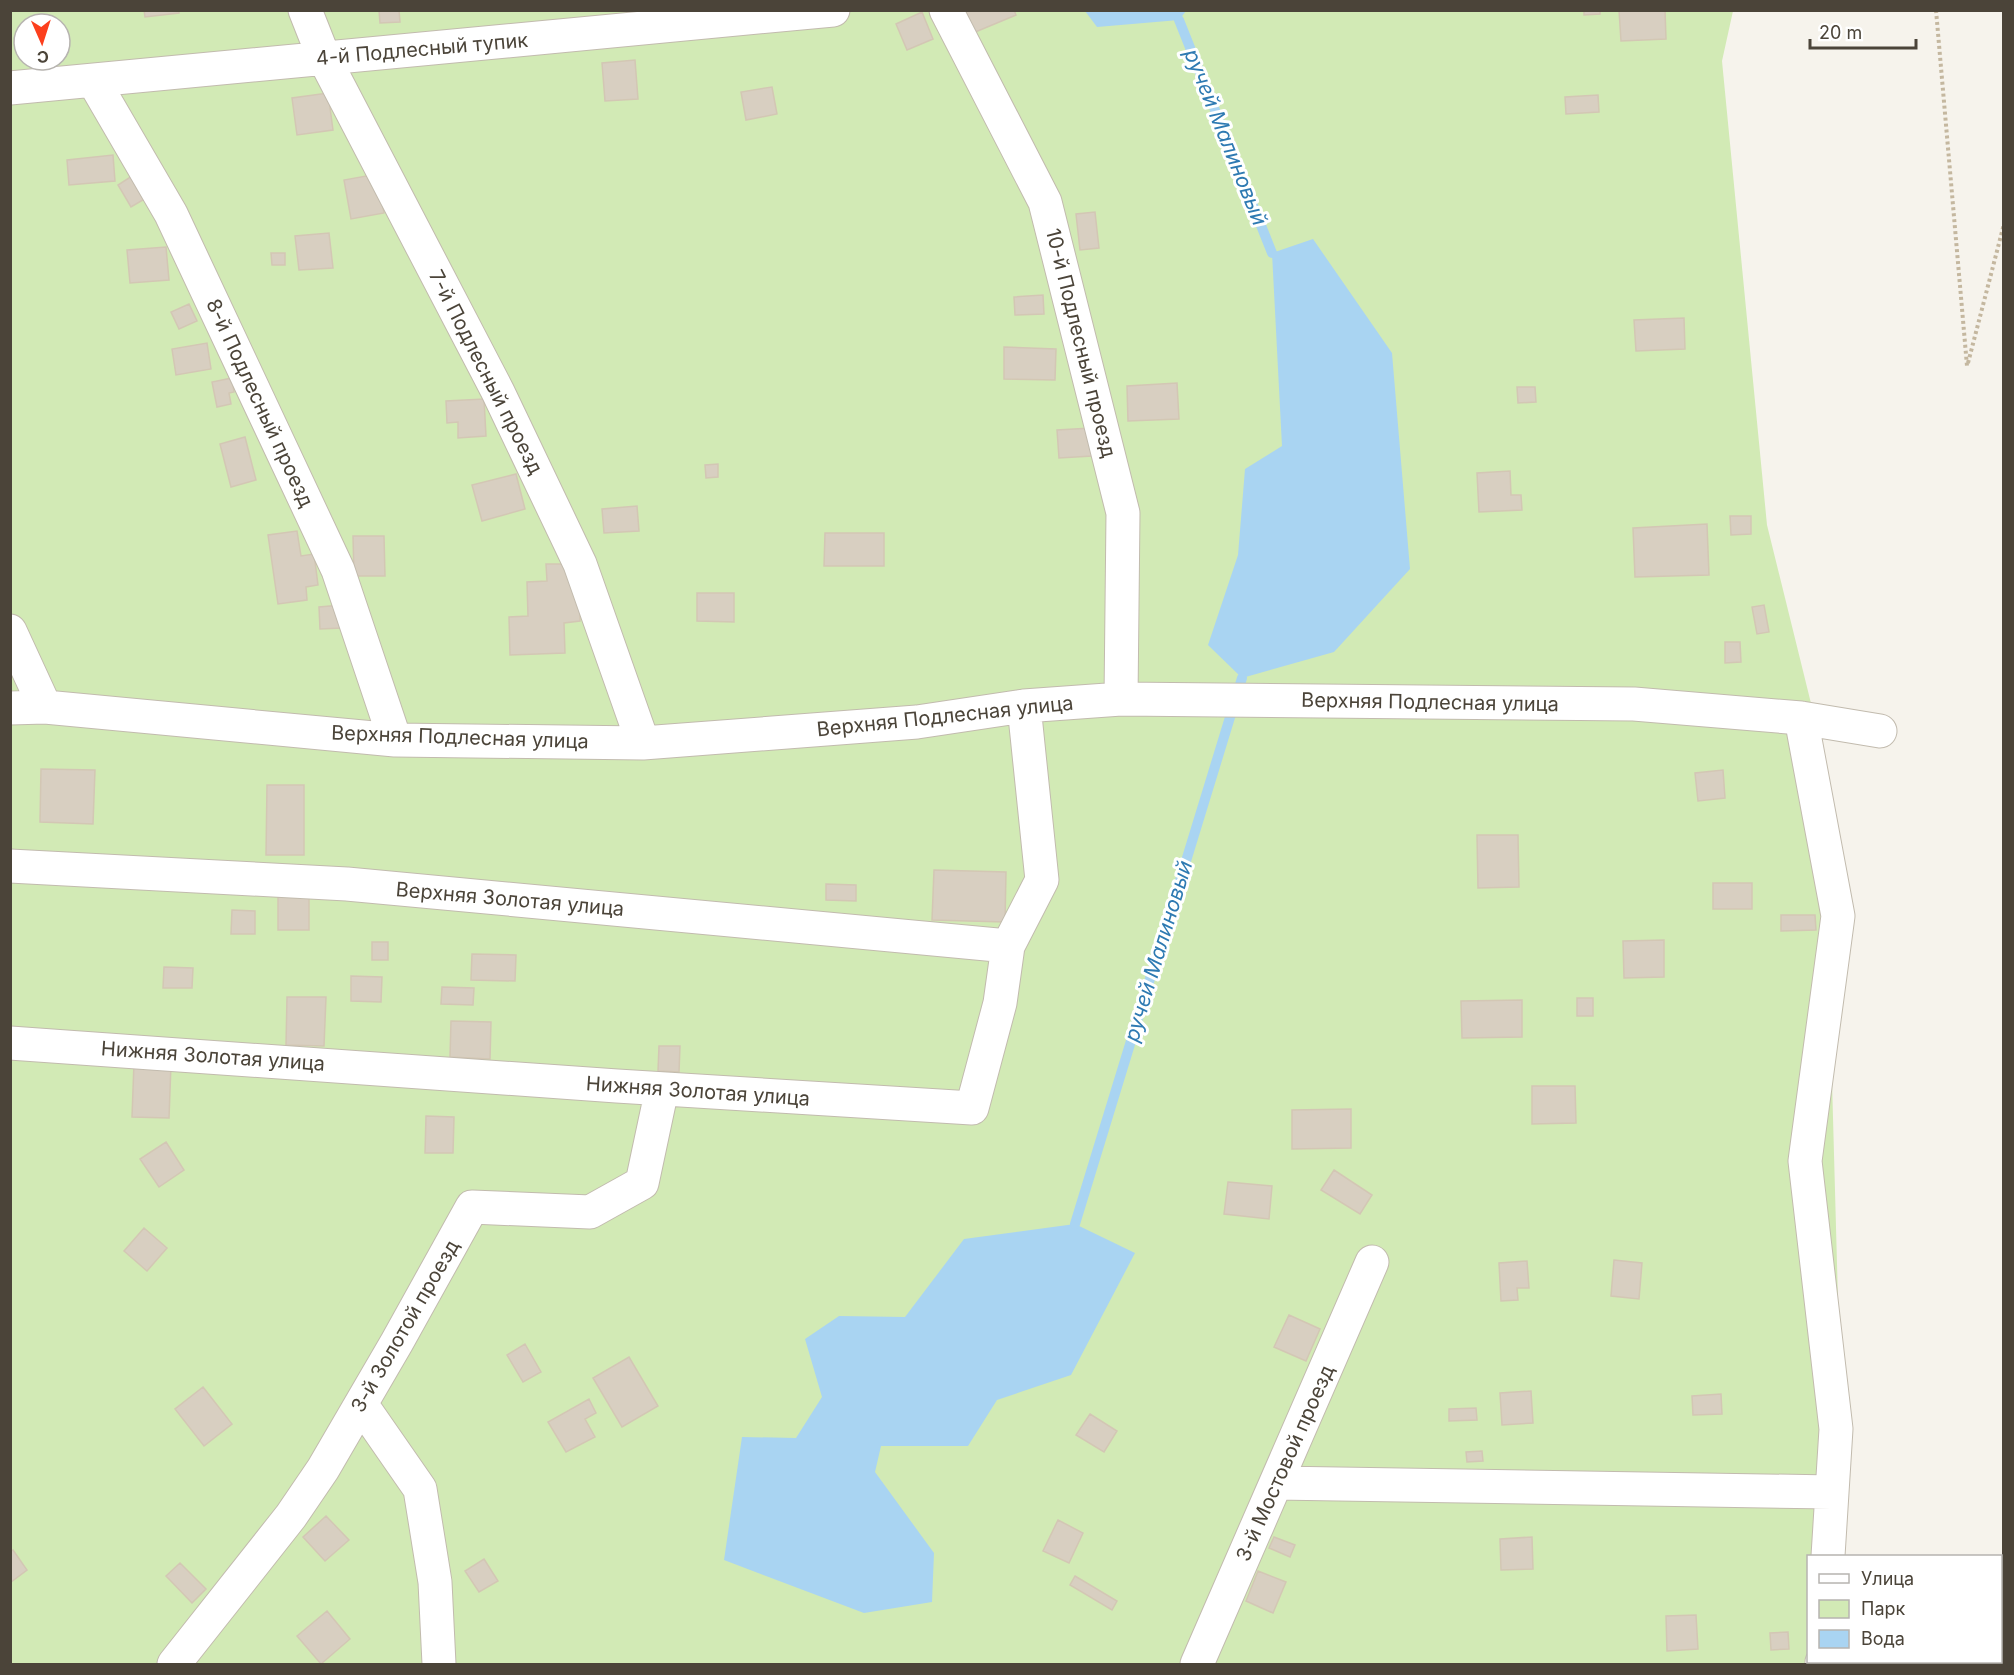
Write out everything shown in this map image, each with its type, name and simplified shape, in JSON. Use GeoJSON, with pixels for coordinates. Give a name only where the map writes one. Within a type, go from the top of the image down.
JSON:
{"type":"FeatureCollection","features":[{"type":"Feature","properties":{"kind":"street","name":"7-й Подлесный проезд"},"geometry":{"type":"LineString","coordinates":[[305,10],[324,58],[498,392],[580,564],[643,743]]}},
{"type":"Feature","properties":{"kind":"street","name":"4-й Подлесный тупик"},"geometry":{"type":"LineString","coordinates":[[10,88],[833,10]]}},
{"type":"Feature","properties":{"kind":"street","name":"10-й Подлесный проезд"},"geometry":{"type":"LineString","coordinates":[[946,10],[1046,202],[1123,513],[1120,699]]}},
{"type":"Feature","properties":{"kind":"street","name":"8-й Подлесный проезд"},"geometry":{"type":"LineString","coordinates":[[93,80],[171,214],[338,570],[395,740]]}},
{"type":"Feature","properties":{"kind":"street"},"geometry":{"type":"LineString","coordinates":[[10,631],[45,707]]}},
{"type":"Feature","properties":{"kind":"street","name":"Верхняя Подлесная улица"},"geometry":{"type":"LineString","coordinates":[[10,708],[45,707],[395,740],[643,743],[917,722],[1024,706],[1120,699],[1634,704],[1801,718],[1880,731]]}},
{"type":"Feature","properties":{"kind":"street","name":"Нижняя Золотая улица"},"geometry":{"type":"LineString","coordinates":[[10,1042],[662,1089],[972,1108],[1000,1003],[1008,946],[1042,880],[1024,706]]}},
{"type":"Feature","properties":{"kind":"street"},"geometry":{"type":"LineString","coordinates":[[1801,718],[1838,916],[1805,1161],[1836,1429],[1828,1555]]}},
{"type":"Feature","properties":{"kind":"street","name":"Верхняя Золотая улица"},"geometry":{"type":"LineString","coordinates":[[10,866],[347,884],[1008,946]]}},
{"type":"Feature","properties":{"kind":"street","name":"3-й Золотой проезд"},"geometry":{"type":"LineString","coordinates":[[174,1665],[291,1516],[323,1469],[472,1207],[590,1212],[642,1183],[662,1089]]}},
{"type":"Feature","properties":{"kind":"street","name":"3-й Мостовой проезд"},"geometry":{"type":"LineString","coordinates":[[1197,1665],[1372,1262]]}},
{"type":"Feature","properties":{"kind":"street"},"geometry":{"type":"LineString","coordinates":[[361,1404],[420,1489],[435,1582],[439,1665]]}},
{"type":"Feature","properties":{"kind":"street"},"geometry":{"type":"LineString","coordinates":[[1276,1483],[1832,1492]]}},
{"type":"Feature","properties":{"kind":"path"},"geometry":{"type":"LineString","coordinates":[[1936,10],[1967,366],[2004,224]]}},
{"type":"Feature","properties":{"kind":"green space"},"geometry":{"type":"Polygon","coordinates":[[[11,11],[1733,11],[1722,61],[1767,525],[1823,752],[1845,1555],[1807,1555],[1807,1663],[1848,1663],[11,1664],[11,11]]]}},
{"type":"Feature","properties":{"kind":"water"},"geometry":{"type":"Polygon","coordinates":[[[1085,11],[1186,11],[1179,20],[1097,27],[1085,11]]]}},
{"type":"Feature","properties":{"kind":"water"},"geometry":{"type":"Polygon","coordinates":[[[1313,239],[1392,353],[1410,569],[1334,652],[1242,678],[1208,645],[1238,555],[1245,469],[1282,446],[1272,253],[1313,239]]]}},
{"type":"Feature","properties":{"kind":"water"},"geometry":{"type":"Polygon","coordinates":[[[1075,1224],[1135,1253],[1071,1375],[997,1400],[968,1446],[881,1446],[875,1472],[934,1553],[932,1602],[864,1613],[724,1560],[742,1437],[796,1438],[822,1397],[805,1339],[839,1316],[905,1317],[964,1239],[1075,1224]]]}},
{"type":"Feature","properties":{"kind":"building"},"geometry":{"type":"Polygon","coordinates":[[[144,10],[179,10],[179,13],[145,17],[144,10]]]}},
{"type":"Feature","properties":{"kind":"building"},"geometry":{"type":"Polygon","coordinates":[[[379,10],[399,10],[400,22],[380,23],[379,10]]]}},
{"type":"Feature","properties":{"kind":"building"},"geometry":{"type":"Polygon","coordinates":[[[964,10],[1014,10],[1016,15],[973,33],[964,10]]]}},
{"type":"Feature","properties":{"kind":"building"},"geometry":{"type":"Polygon","coordinates":[[[1584,10],[1600,10],[1600,14],[1584,15],[1584,10]]]}},
{"type":"Feature","properties":{"kind":"building"},"geometry":{"type":"Polygon","coordinates":[[[1619,10],[1665,10],[1666,39],[1621,41],[1619,10]]]}},
{"type":"Feature","properties":{"kind":"building"},"geometry":{"type":"Polygon","coordinates":[[[922,12],[933,39],[907,50],[896,24],[922,12]]]}},
{"type":"Feature","properties":{"kind":"building"},"geometry":{"type":"Polygon","coordinates":[[[635,60],[638,99],[605,101],[602,63],[635,60]]]}},
{"type":"Feature","properties":{"kind":"building"},"geometry":{"type":"Polygon","coordinates":[[[772,87],[777,114],[746,120],[741,92],[772,87]]]}},
{"type":"Feature","properties":{"kind":"building"},"geometry":{"type":"Polygon","coordinates":[[[328,93],[333,130],[297,135],[292,98],[328,93]]]}},
{"type":"Feature","properties":{"kind":"building"},"geometry":{"type":"Polygon","coordinates":[[[1598,95],[1599,112],[1566,114],[1565,97],[1598,95]]]}},
{"type":"Feature","properties":{"kind":"building"},"geometry":{"type":"Polygon","coordinates":[[[113,155],[115,181],[69,185],[67,160],[113,155]]]}},
{"type":"Feature","properties":{"kind":"building"},"geometry":{"type":"Polygon","coordinates":[[[135,174],[148,197],[131,207],[118,185],[135,174]]]}},
{"type":"Feature","properties":{"kind":"building"},"geometry":{"type":"Polygon","coordinates":[[[377,174],[384,213],[351,219],[344,180],[377,174]]]}},
{"type":"Feature","properties":{"kind":"building"},"geometry":{"type":"Polygon","coordinates":[[[1095,212],[1099,248],[1080,250],[1076,214],[1095,212]]]}},
{"type":"Feature","properties":{"kind":"building"},"geometry":{"type":"Polygon","coordinates":[[[329,233],[333,268],[299,270],[295,236],[329,233]]]}},
{"type":"Feature","properties":{"kind":"building"},"geometry":{"type":"Polygon","coordinates":[[[166,247],[169,280],[130,283],[127,250],[166,247]]]}},
{"type":"Feature","properties":{"kind":"building"},"geometry":{"type":"Polygon","coordinates":[[[271,253],[285,253],[285,265],[272,265],[271,253]]]}},
{"type":"Feature","properties":{"kind":"building"},"geometry":{"type":"Polygon","coordinates":[[[1043,295],[1044,314],[1015,315],[1014,297],[1043,295]]]}},
{"type":"Feature","properties":{"kind":"building"},"geometry":{"type":"Polygon","coordinates":[[[189,304],[197,321],[179,329],[171,312],[189,304]]]}},
{"type":"Feature","properties":{"kind":"building"},"geometry":{"type":"Polygon","coordinates":[[[1684,318],[1685,349],[1636,351],[1634,320],[1684,318]]]}},
{"type":"Feature","properties":{"kind":"building"},"geometry":{"type":"Polygon","coordinates":[[[207,343],[211,369],[176,375],[172,349],[207,343]]]}},
{"type":"Feature","properties":{"kind":"building"},"geometry":{"type":"Polygon","coordinates":[[[1004,347],[1056,349],[1055,380],[1004,379],[1004,347]]]}},
{"type":"Feature","properties":{"kind":"building"},"geometry":{"type":"Polygon","coordinates":[[[232,378],[234,392],[229,393],[231,404],[217,407],[212,382],[232,378]]]}},
{"type":"Feature","properties":{"kind":"building"},"geometry":{"type":"Polygon","coordinates":[[[1177,383],[1179,419],[1128,421],[1127,386],[1177,383]]]}},
{"type":"Feature","properties":{"kind":"building"},"geometry":{"type":"Polygon","coordinates":[[[1517,387],[1535,387],[1536,402],[1518,403],[1517,387]]]}},
{"type":"Feature","properties":{"kind":"building"},"geometry":{"type":"Polygon","coordinates":[[[484,399],[486,436],[458,438],[458,422],[447,423],[446,401],[484,399]]]}},
{"type":"Feature","properties":{"kind":"building"},"geometry":{"type":"Polygon","coordinates":[[[1091,428],[1092,456],[1059,458],[1057,430],[1091,428]]]}},
{"type":"Feature","properties":{"kind":"building"},"geometry":{"type":"Polygon","coordinates":[[[245,437],[256,480],[231,487],[220,444],[245,437]]]}},
{"type":"Feature","properties":{"kind":"building"},"geometry":{"type":"Polygon","coordinates":[[[718,464],[718,477],[706,478],[705,465],[718,464]]]}},
{"type":"Feature","properties":{"kind":"building"},"geometry":{"type":"Polygon","coordinates":[[[1510,471],[1511,495],[1521,495],[1522,510],[1479,512],[1477,473],[1510,471]]]}},
{"type":"Feature","properties":{"kind":"building"},"geometry":{"type":"Polygon","coordinates":[[[516,474],[525,509],[482,521],[472,485],[516,474]]]}},
{"type":"Feature","properties":{"kind":"building"},"geometry":{"type":"Polygon","coordinates":[[[637,506],[639,531],[604,533],[602,509],[637,506]]]}},
{"type":"Feature","properties":{"kind":"building"},"geometry":{"type":"Polygon","coordinates":[[[1730,516],[1751,516],[1751,534],[1731,535],[1730,516]]]}},
{"type":"Feature","properties":{"kind":"building"},"geometry":{"type":"Polygon","coordinates":[[[1707,524],[1709,575],[1635,577],[1633,528],[1707,524]]]}},
{"type":"Feature","properties":{"kind":"building"},"geometry":{"type":"Polygon","coordinates":[[[297,531],[301,556],[314,554],[318,585],[306,587],[307,600],[278,604],[268,535],[297,531]]]}},
{"type":"Feature","properties":{"kind":"building"},"geometry":{"type":"Polygon","coordinates":[[[825,533],[884,533],[884,566],[824,566],[825,533]]]}},
{"type":"Feature","properties":{"kind":"building"},"geometry":{"type":"Polygon","coordinates":[[[353,536],[384,536],[385,576],[354,576],[353,536]]]}},
{"type":"Feature","properties":{"kind":"building"},"geometry":{"type":"Polygon","coordinates":[[[546,564],[571,564],[580,590],[580,621],[564,623],[565,653],[510,655],[509,617],[528,616],[527,582],[547,581],[546,564]]]}},
{"type":"Feature","properties":{"kind":"building"},"geometry":{"type":"Polygon","coordinates":[[[697,593],[734,593],[734,622],[697,621],[697,593]]]}},
{"type":"Feature","properties":{"kind":"building"},"geometry":{"type":"Polygon","coordinates":[[[341,605],[342,628],[320,629],[319,607],[341,605]]]}},
{"type":"Feature","properties":{"kind":"building"},"geometry":{"type":"Polygon","coordinates":[[[1764,605],[1769,632],[1757,634],[1752,607],[1764,605]]]}},
{"type":"Feature","properties":{"kind":"building"},"geometry":{"type":"Polygon","coordinates":[[[1725,642],[1740,642],[1741,662],[1725,663],[1725,642]]]}},
{"type":"Feature","properties":{"kind":"building"},"geometry":{"type":"Polygon","coordinates":[[[41,769],[95,770],[93,824],[40,822],[41,769]]]}},
{"type":"Feature","properties":{"kind":"building"},"geometry":{"type":"Polygon","coordinates":[[[1723,770],[1725,798],[1698,801],[1695,773],[1723,770]]]}},
{"type":"Feature","properties":{"kind":"building"},"geometry":{"type":"Polygon","coordinates":[[[267,785],[304,785],[304,855],[266,855],[267,785]]]}},
{"type":"Feature","properties":{"kind":"building"},"geometry":{"type":"Polygon","coordinates":[[[1477,835],[1518,835],[1519,887],[1478,888],[1477,835]]]}},
{"type":"Feature","properties":{"kind":"building"},"geometry":{"type":"Polygon","coordinates":[[[934,870],[1006,872],[1005,922],[932,920],[934,870]]]}},
{"type":"Feature","properties":{"kind":"building"},"geometry":{"type":"Polygon","coordinates":[[[1713,883],[1752,883],[1752,909],[1713,909],[1713,883]]]}},
{"type":"Feature","properties":{"kind":"building"},"geometry":{"type":"Polygon","coordinates":[[[826,884],[856,885],[856,901],[826,900],[826,884]]]}},
{"type":"Feature","properties":{"kind":"building"},"geometry":{"type":"Polygon","coordinates":[[[278,895],[309,895],[309,930],[278,930],[278,895]]]}},
{"type":"Feature","properties":{"kind":"building"},"geometry":{"type":"Polygon","coordinates":[[[232,910],[255,911],[255,934],[231,934],[232,910]]]}},
{"type":"Feature","properties":{"kind":"building"},"geometry":{"type":"Polygon","coordinates":[[[1781,915],[1815,915],[1816,930],[1781,931],[1781,915]]]}},
{"type":"Feature","properties":{"kind":"building"},"geometry":{"type":"Polygon","coordinates":[[[1664,940],[1664,977],[1624,978],[1623,941],[1664,940]]]}},
{"type":"Feature","properties":{"kind":"building"},"geometry":{"type":"Polygon","coordinates":[[[372,942],[388,942],[388,960],[372,960],[372,942]]]}},
{"type":"Feature","properties":{"kind":"building"},"geometry":{"type":"Polygon","coordinates":[[[472,954],[516,955],[515,981],[471,980],[472,954]]]}},
{"type":"Feature","properties":{"kind":"building"},"geometry":{"type":"Polygon","coordinates":[[[164,967],[193,968],[192,988],[163,988],[164,967]]]}},
{"type":"Feature","properties":{"kind":"building"},"geometry":{"type":"Polygon","coordinates":[[[351,976],[382,977],[381,1002],[351,1001],[351,976]]]}},
{"type":"Feature","properties":{"kind":"building"},"geometry":{"type":"Polygon","coordinates":[[[442,987],[474,988],[473,1005],[441,1004],[442,987]]]}},
{"type":"Feature","properties":{"kind":"building"},"geometry":{"type":"Polygon","coordinates":[[[287,997],[326,997],[324,1046],[286,1045],[287,997]]]}},
{"type":"Feature","properties":{"kind":"building"},"geometry":{"type":"Polygon","coordinates":[[[1577,998],[1593,998],[1593,1016],[1577,1016],[1577,998]]]}},
{"type":"Feature","properties":{"kind":"building"},"geometry":{"type":"Polygon","coordinates":[[[1522,1000],[1522,1037],[1462,1038],[1461,1001],[1522,1000]]]}},
{"type":"Feature","properties":{"kind":"building"},"geometry":{"type":"Polygon","coordinates":[[[451,1021],[491,1022],[490,1059],[450,1057],[451,1021]]]}},
{"type":"Feature","properties":{"kind":"building"},"geometry":{"type":"Polygon","coordinates":[[[659,1046],[680,1046],[679,1072],[658,1071],[659,1046]]]}},
{"type":"Feature","properties":{"kind":"building"},"geometry":{"type":"Polygon","coordinates":[[[134,1063],[171,1064],[169,1118],[132,1117],[134,1063]]]}},
{"type":"Feature","properties":{"kind":"building"},"geometry":{"type":"Polygon","coordinates":[[[1532,1086],[1575,1086],[1576,1123],[1532,1124],[1532,1086]]]}},
{"type":"Feature","properties":{"kind":"building"},"geometry":{"type":"Polygon","coordinates":[[[1351,1109],[1351,1148],[1292,1149],[1292,1110],[1351,1109]]]}},
{"type":"Feature","properties":{"kind":"building"},"geometry":{"type":"Polygon","coordinates":[[[426,1116],[454,1117],[453,1153],[425,1153],[426,1116]]]}},
{"type":"Feature","properties":{"kind":"building"},"geometry":{"type":"Polygon","coordinates":[[[166,1142],[184,1170],[159,1187],[140,1159],[166,1142]]]}},
{"type":"Feature","properties":{"kind":"building"},"geometry":{"type":"Polygon","coordinates":[[[1334,1170],[1372,1195],[1360,1214],[1321,1190],[1334,1170]]]}},
{"type":"Feature","properties":{"kind":"building"},"geometry":{"type":"Polygon","coordinates":[[[1228,1182],[1272,1186],[1269,1219],[1224,1214],[1228,1182]]]}},
{"type":"Feature","properties":{"kind":"building"},"geometry":{"type":"Polygon","coordinates":[[[144,1228],[167,1248],[147,1271],[124,1251],[144,1228]]]}},
{"type":"Feature","properties":{"kind":"building"},"geometry":{"type":"Polygon","coordinates":[[[1614,1260],[1642,1263],[1639,1299],[1611,1296],[1614,1260]]]}},
{"type":"Feature","properties":{"kind":"building"},"geometry":{"type":"Polygon","coordinates":[[[1527,1261],[1529,1288],[1517,1288],[1518,1300],[1501,1301],[1499,1263],[1527,1261]]]}},
{"type":"Feature","properties":{"kind":"building"},"geometry":{"type":"Polygon","coordinates":[[[1289,1315],[1320,1329],[1306,1361],[1274,1347],[1289,1315]]]}},
{"type":"Feature","properties":{"kind":"building"},"geometry":{"type":"Polygon","coordinates":[[[525,1344],[541,1372],[523,1382],[507,1355],[525,1344]]]}},
{"type":"Feature","properties":{"kind":"building"},"geometry":{"type":"Polygon","coordinates":[[[629,1357],[658,1406],[622,1427],[593,1378],[629,1357]]]}},
{"type":"Feature","properties":{"kind":"building"},"geometry":{"type":"Polygon","coordinates":[[[203,1387],[232,1424],[204,1446],[175,1409],[203,1387]]]}},
{"type":"Feature","properties":{"kind":"building"},"geometry":{"type":"Polygon","coordinates":[[[1531,1391],[1533,1423],[1502,1425],[1500,1393],[1531,1391]]]}},
{"type":"Feature","properties":{"kind":"building"},"geometry":{"type":"Polygon","coordinates":[[[1721,1394],[1722,1414],[1693,1415],[1692,1396],[1721,1394]]]}},
{"type":"Feature","properties":{"kind":"building"},"geometry":{"type":"Polygon","coordinates":[[[589,1399],[596,1413],[585,1419],[595,1437],[566,1452],[548,1422],[589,1399]]]}},
{"type":"Feature","properties":{"kind":"building"},"geometry":{"type":"Polygon","coordinates":[[[1476,1408],[1477,1420],[1449,1421],[1449,1409],[1476,1408]]]}},
{"type":"Feature","properties":{"kind":"building"},"geometry":{"type":"Polygon","coordinates":[[[1090,1414],[1117,1431],[1104,1452],[1076,1435],[1090,1414]]]}},
{"type":"Feature","properties":{"kind":"building"},"geometry":{"type":"Polygon","coordinates":[[[1482,1451],[1483,1461],[1467,1462],[1466,1452],[1482,1451]]]}},
{"type":"Feature","properties":{"kind":"building"},"geometry":{"type":"Polygon","coordinates":[[[326,1516],[349,1540],[325,1561],[303,1537],[326,1516]]]}},
{"type":"Feature","properties":{"kind":"building"},"geometry":{"type":"Polygon","coordinates":[[[1058,1520],[1083,1533],[1069,1563],[1043,1551],[1058,1520]]]}},
{"type":"Feature","properties":{"kind":"building"},"geometry":{"type":"Polygon","coordinates":[[[1274,1537],[1295,1545],[1290,1557],[1269,1548],[1274,1537]]]}},
{"type":"Feature","properties":{"kind":"building"},"geometry":{"type":"Polygon","coordinates":[[[1532,1537],[1533,1569],[1501,1570],[1500,1539],[1532,1537]]]}},
{"type":"Feature","properties":{"kind":"building"},"geometry":{"type":"Polygon","coordinates":[[[13,1550],[27,1570],[11,1582],[10,1552],[13,1550]]]}},
{"type":"Feature","properties":{"kind":"building"},"geometry":{"type":"Polygon","coordinates":[[[484,1559],[498,1581],[479,1592],[465,1571],[484,1559]]]}},
{"type":"Feature","properties":{"kind":"building"},"geometry":{"type":"Polygon","coordinates":[[[180,1563],[206,1589],[192,1603],[166,1576],[180,1563]]]}},
{"type":"Feature","properties":{"kind":"building"},"geometry":{"type":"Polygon","coordinates":[[[1258,1571],[1286,1582],[1273,1613],[1246,1601],[1258,1571]]]}},
{"type":"Feature","properties":{"kind":"building"},"geometry":{"type":"Polygon","coordinates":[[[1075,1576],[1117,1601],[1112,1610],[1070,1585],[1075,1576]]]}},
{"type":"Feature","properties":{"kind":"building"},"geometry":{"type":"Polygon","coordinates":[[[327,1611],[350,1639],[321,1664],[297,1636],[327,1611]]]}},
{"type":"Feature","properties":{"kind":"building"},"geometry":{"type":"Polygon","coordinates":[[[1696,1615],[1698,1649],[1667,1651],[1666,1616],[1696,1615]]]}},
{"type":"Feature","properties":{"kind":"building"},"geometry":{"type":"Polygon","coordinates":[[[1788,1632],[1789,1649],[1771,1650],[1770,1633],[1788,1632]]]}},
{"type":"Feature","properties":{"kind":"waterway","name":"ручей Малиновый"},"geometry":{"type":"LineString","coordinates":[[1179,20],[1272,253]]}},
{"type":"Feature","properties":{"kind":"waterway","name":"ручей Малиновый"},"geometry":{"type":"LineString","coordinates":[[1075,1224],[1242,678]]}}]}
